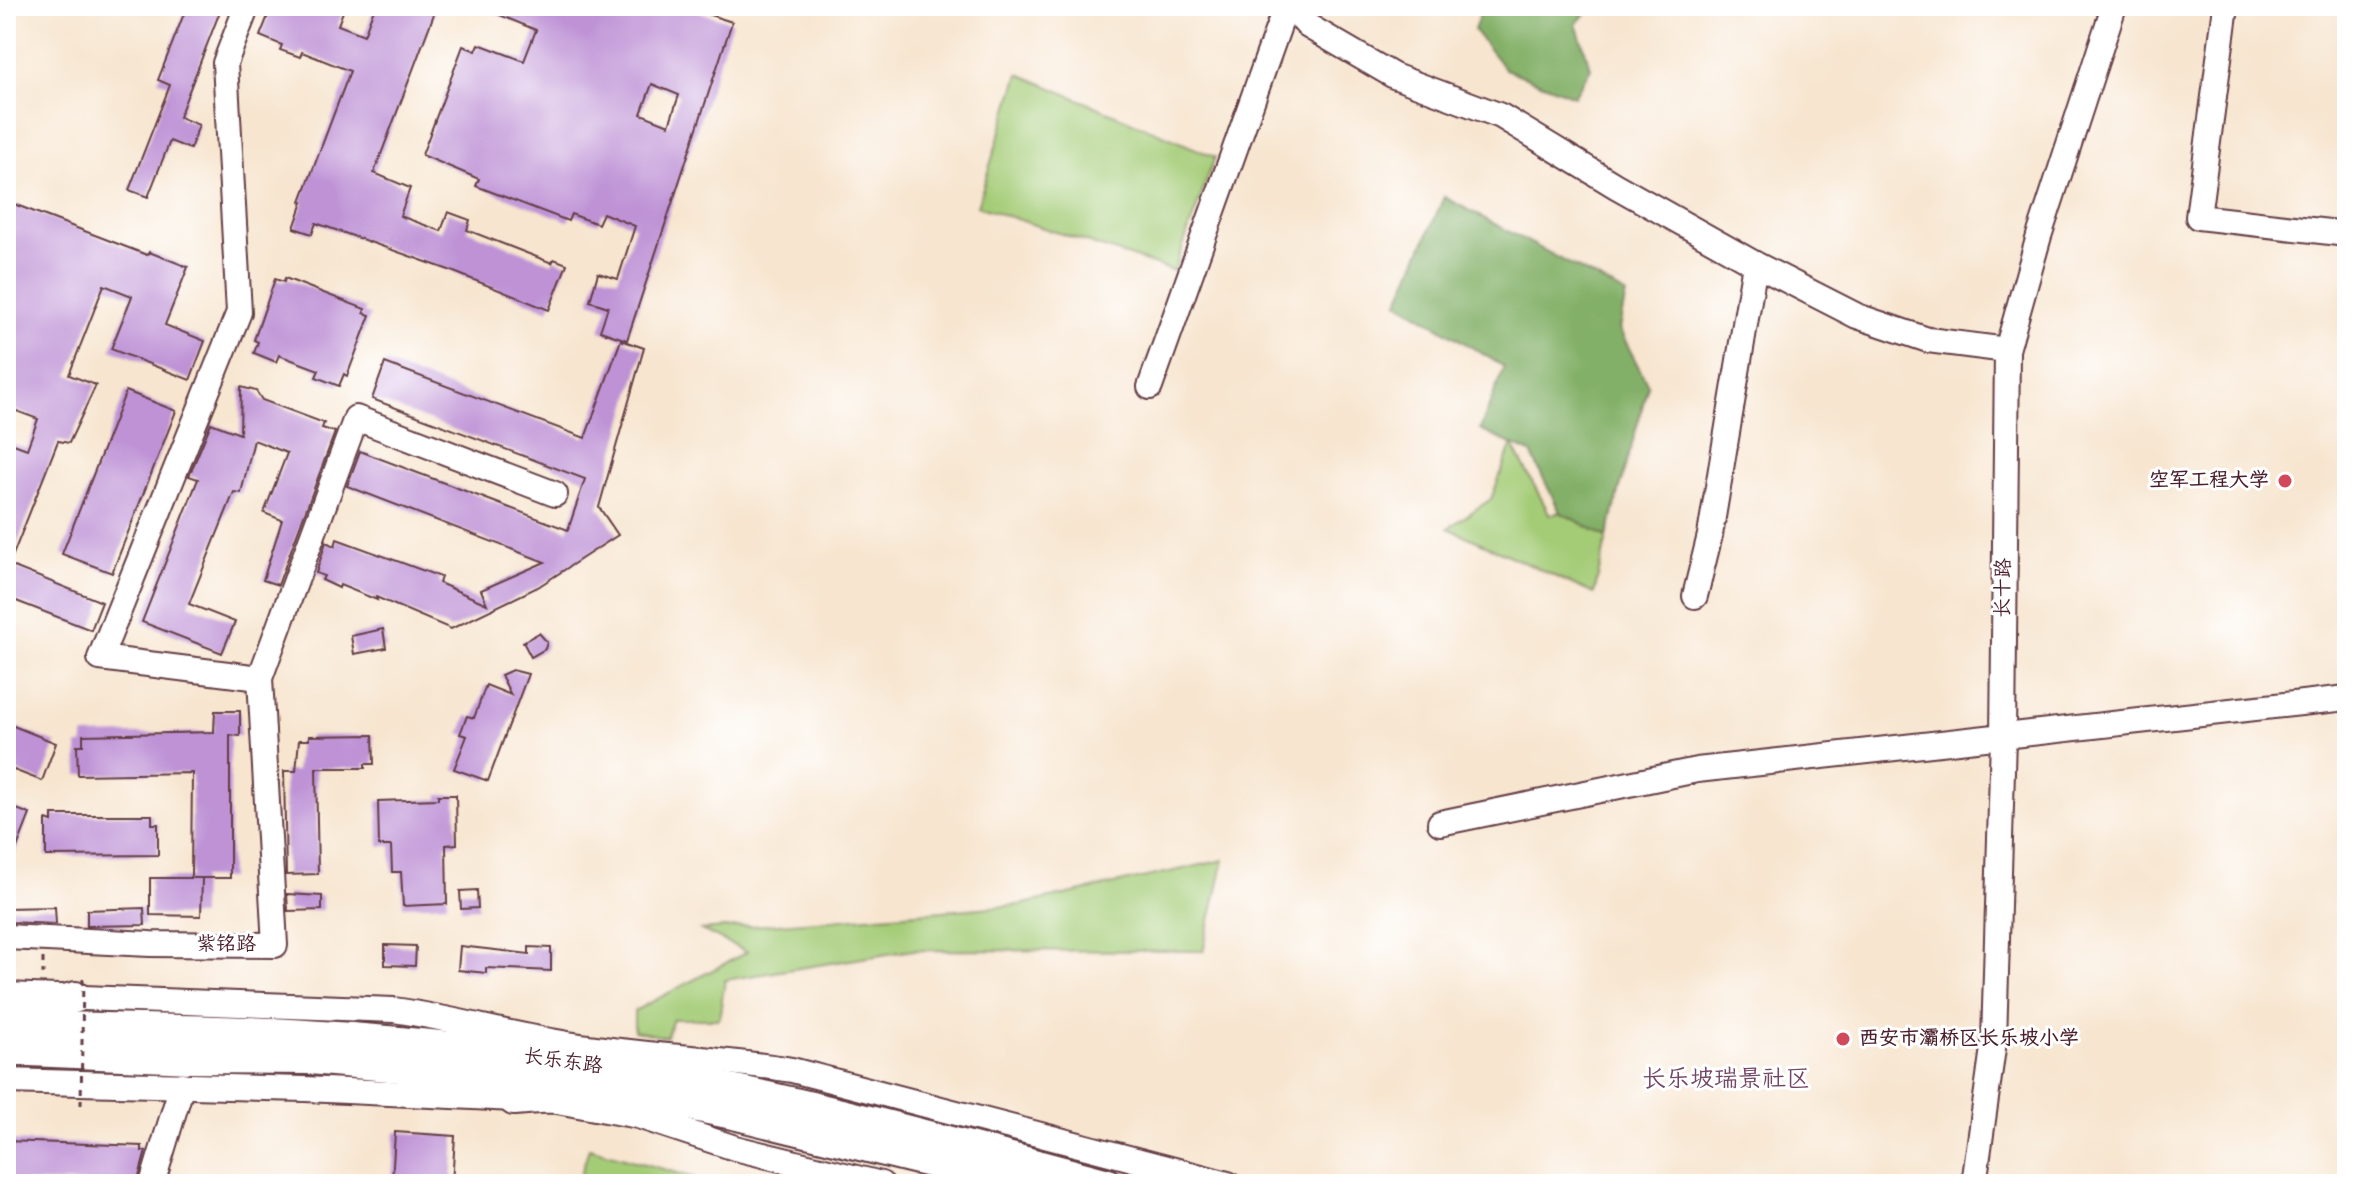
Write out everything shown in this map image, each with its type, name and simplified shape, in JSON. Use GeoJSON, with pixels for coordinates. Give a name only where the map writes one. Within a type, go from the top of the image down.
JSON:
{"type":"FeatureCollection","features":[{"type":"Feature","properties":{"kind":"main road"},"geometry":{"type":"LineString","coordinates":[[6,1016],[80,988]]}},
{"type":"Feature","properties":{"kind":"main road","name":"长乐东路"},"geometry":{"type":"LineString","coordinates":[[6,1026],[288,1034],[502,1053],[599,1066],[732,1089],[861,1119],[1108,1184]]}},
{"type":"Feature","properties":{"kind":"main road","name":"长乐东路"},"geometry":{"type":"LineString","coordinates":[[6,1050],[191,1058],[310,1059],[499,1075],[617,1091],[733,1114],[1020,1184]]}},
{"type":"Feature","properties":{"kind":"main road"},"geometry":{"type":"LineString","coordinates":[[514,1100],[617,1091]]}},
{"type":"Feature","properties":{"kind":"street"},"geometry":{"type":"LineString","coordinates":[[247,6],[225,63],[239,312],[100,658],[260,678],[356,418],[555,494]]}},
{"type":"Feature","properties":{"kind":"street"},"geometry":{"type":"LineString","coordinates":[[1150,387],[1288,6],[1308,26],[1394,76],[1501,116],[1616,186],[1755,264],[1857,316],[1928,340],[2007,350]]}},
{"type":"Feature","properties":{"kind":"street","name":"长十路"},"geometry":{"type":"LineString","coordinates":[[1974,1184],[1994,1041],[2003,737],[2007,350],[2039,236],[2114,6]]}},
{"type":"Feature","properties":{"kind":"street"},"geometry":{"type":"LineString","coordinates":[[2226,6],[2198,217],[2347,234]]}},
{"type":"Feature","properties":{"kind":"street"},"geometry":{"type":"LineString","coordinates":[[1695,596],[1710,535],[1755,264]]}},
{"type":"Feature","properties":{"kind":"street","name":"紫铭路"},"geometry":{"type":"LineString","coordinates":[[6,937],[150,944],[275,945],[260,678]]}},
{"type":"Feature","properties":{"kind":"street"},"geometry":{"type":"LineString","coordinates":[[1440,823],[1697,770],[2347,698]]}},
{"type":"Feature","properties":{"kind":"street"},"geometry":{"type":"LineString","coordinates":[[6,995],[80,988],[394,1010],[606,1050],[743,1062],[792,1070],[1228,1184]]}},
{"type":"Feature","properties":{"kind":"street"},"geometry":{"type":"LineString","coordinates":[[6,1081],[557,1101],[638,1116],[808,1176],[881,1184]]}},
{"type":"Feature","properties":{"kind":"street"},"geometry":{"type":"LineString","coordinates":[[152,1184],[182,1085]]}},
{"type":"Feature","properties":{"kind":"path"},"geometry":{"type":"LineString","coordinates":[[43,939],[43,978],[51,978]]}},
{"type":"Feature","properties":{"kind":"path"},"geometry":{"type":"LineString","coordinates":[[80,988],[81,1105]]}},
{"type":"Feature","properties":{"kind":"green space"},"geometry":{"type":"Polygon","coordinates":[[[1483,6],[1592,6],[1576,24],[1591,68],[1574,96],[1505,69],[1474,30],[1483,6]]]}},
{"type":"Feature","properties":{"kind":"green space"},"geometry":{"type":"Polygon","coordinates":[[[1019,74],[1215,157],[1174,271],[977,206],[1019,74]]]}},
{"type":"Feature","properties":{"kind":"green space"},"geometry":{"type":"Polygon","coordinates":[[[1444,197],[1626,294],[1619,329],[1648,385],[1607,537],[1560,512],[1531,453],[1480,430],[1504,367],[1398,302],[1444,197]]]}},
{"type":"Feature","properties":{"kind":"green space"},"geometry":{"type":"Polygon","coordinates":[[[1512,444],[1550,515],[1560,512],[1607,537],[1594,594],[1448,528],[1491,499],[1512,444]]]}},
{"type":"Feature","properties":{"kind":"green space"},"geometry":{"type":"Polygon","coordinates":[[[1224,860],[1203,951],[913,950],[725,980],[719,1019],[673,1019],[666,1037],[634,1031],[634,1011],[747,952],[701,930],[1019,905],[1224,860]]]}},
{"type":"Feature","properties":{"kind":"green space"},"geometry":{"type":"Polygon","coordinates":[[[589,1148],[695,1178],[693,1184],[578,1184],[589,1148]]]}},
{"type":"Feature","properties":{"kind":"building"},"geometry":{"type":"Polygon","coordinates":[[[187,6],[222,6],[179,117],[199,125],[190,149],[170,141],[148,197],[129,190],[170,85],[158,80],[187,6]]]}},
{"type":"Feature","properties":{"kind":"building"},"geometry":{"type":"Polygon","coordinates":[[[272,6],[345,6],[338,25],[364,35],[375,6],[437,6],[374,173],[410,188],[400,216],[441,231],[448,212],[470,220],[467,230],[552,263],[554,259],[567,264],[549,310],[449,270],[316,223],[312,234],[294,228],[301,201],[350,71],[302,52],[300,57],[280,50],[282,45],[260,36],[272,6]]]}},
{"type":"Feature","properties":{"kind":"building"},"geometry":{"type":"Polygon","coordinates":[[[478,6],[693,6],[691,9],[732,22],[627,340],[600,331],[608,307],[590,301],[598,273],[618,279],[635,226],[603,213],[598,224],[571,214],[568,221],[476,186],[479,179],[422,155],[463,46],[476,51],[479,44],[524,61],[536,30],[478,6]],[[652,84],[641,114],[669,125],[679,95],[652,84]]]}},
{"type":"Feature","properties":{"kind":"building"},"geometry":{"type":"Polygon","coordinates":[[[6,201],[147,255],[149,252],[188,267],[165,325],[205,341],[190,380],[111,349],[132,296],[104,285],[69,375],[96,385],[69,443],[58,441],[9,565],[102,602],[91,630],[6,597],[6,454],[11,443],[27,449],[38,419],[6,407],[6,201]]]}},
{"type":"Feature","properties":{"kind":"building"},"geometry":{"type":"Polygon","coordinates":[[[285,278],[365,309],[364,313],[370,315],[347,376],[344,374],[339,386],[316,377],[319,370],[279,355],[276,362],[254,353],[258,342],[254,340],[275,279],[284,282],[285,278]]]}},
{"type":"Feature","properties":{"kind":"building"},"geometry":{"type":"Polygon","coordinates":[[[621,340],[644,348],[599,507],[618,535],[538,587],[451,629],[376,597],[377,600],[340,585],[339,588],[322,580],[324,576],[316,573],[326,542],[335,546],[337,539],[441,577],[439,583],[487,604],[481,590],[545,562],[347,486],[360,451],[568,530],[585,479],[372,399],[385,363],[585,438],[621,340]]]}},
{"type":"Feature","properties":{"kind":"building"},"geometry":{"type":"Polygon","coordinates":[[[241,387],[256,391],[262,400],[324,423],[322,428],[335,432],[278,585],[263,580],[282,520],[264,513],[287,453],[254,440],[241,493],[234,492],[189,604],[235,622],[222,653],[142,622],[198,479],[189,476],[211,423],[240,434],[241,387]]]}},
{"type":"Feature","properties":{"kind":"building"},"geometry":{"type":"Polygon","coordinates":[[[126,391],[176,411],[112,573],[62,554],[126,391]]]}},
{"type":"Feature","properties":{"kind":"building"},"geometry":{"type":"Polygon","coordinates":[[[383,629],[386,648],[354,654],[351,636],[383,629]]]}},
{"type":"Feature","properties":{"kind":"building"},"geometry":{"type":"Polygon","coordinates":[[[539,633],[547,642],[545,649],[531,657],[523,642],[539,633]]]}},
{"type":"Feature","properties":{"kind":"building"},"geometry":{"type":"Polygon","coordinates":[[[512,670],[528,674],[488,781],[454,769],[467,736],[460,734],[467,716],[474,718],[486,685],[511,695],[501,675],[512,670]]]}},
{"type":"Feature","properties":{"kind":"building"},"geometry":{"type":"Polygon","coordinates":[[[215,711],[240,711],[240,736],[230,735],[230,878],[191,878],[192,773],[78,775],[77,745],[83,745],[83,735],[214,732],[215,711]]]}},
{"type":"Feature","properties":{"kind":"building"},"geometry":{"type":"Polygon","coordinates":[[[6,723],[56,743],[42,781],[6,767],[6,723]]]}},
{"type":"Feature","properties":{"kind":"building"},"geometry":{"type":"Polygon","coordinates":[[[373,735],[374,764],[365,764],[365,768],[316,768],[318,874],[286,875],[284,771],[296,771],[299,740],[309,740],[309,736],[373,735]]]}},
{"type":"Feature","properties":{"kind":"building"},"geometry":{"type":"Polygon","coordinates":[[[438,795],[456,795],[457,844],[446,845],[447,904],[403,906],[401,872],[392,872],[391,846],[379,846],[378,801],[438,799],[438,795]]]}},
{"type":"Feature","properties":{"kind":"building"},"geometry":{"type":"Polygon","coordinates":[[[6,805],[30,814],[7,873],[6,873],[6,805]]]}},
{"type":"Feature","properties":{"kind":"building"},"geometry":{"type":"Polygon","coordinates":[[[52,815],[152,815],[152,824],[158,824],[158,855],[46,856],[46,820],[52,822],[52,815]]]}},
{"type":"Feature","properties":{"kind":"building"},"geometry":{"type":"Polygon","coordinates":[[[150,878],[202,878],[201,916],[150,915],[150,878]]]}},
{"type":"Feature","properties":{"kind":"building"},"geometry":{"type":"Polygon","coordinates":[[[477,890],[478,908],[461,909],[460,891],[477,890]]]}},
{"type":"Feature","properties":{"kind":"building"},"geometry":{"type":"Polygon","coordinates":[[[287,894],[322,896],[322,910],[288,911],[287,894]]]}},
{"type":"Feature","properties":{"kind":"building"},"geometry":{"type":"Polygon","coordinates":[[[55,907],[56,924],[6,922],[6,908],[55,907]]]}},
{"type":"Feature","properties":{"kind":"building"},"geometry":{"type":"Polygon","coordinates":[[[144,908],[145,925],[87,926],[87,910],[144,908]]]}},
{"type":"Feature","properties":{"kind":"building"},"geometry":{"type":"Polygon","coordinates":[[[385,945],[416,946],[415,966],[385,965],[385,945]]]}},
{"type":"Feature","properties":{"kind":"building"},"geometry":{"type":"Polygon","coordinates":[[[460,946],[529,954],[529,947],[551,948],[551,971],[486,968],[486,973],[458,970],[460,946]]]}},
{"type":"Feature","properties":{"kind":"building"},"geometry":{"type":"Polygon","coordinates":[[[395,1132],[455,1136],[452,1184],[392,1183],[395,1132]]]}},
{"type":"Feature","properties":{"kind":"building"},"geometry":{"type":"Polygon","coordinates":[[[6,1141],[142,1146],[142,1151],[146,1151],[137,1184],[6,1182],[6,1141]]]}},
{"type":"Feature","properties":{"kind":"place","name":"空军工程大学"},"geometry":{"type":"Point","coordinates":[2285,481]}},
{"type":"Feature","properties":{"kind":"place","name":"西安市灞桥区长乐坡小学"},"geometry":{"type":"Point","coordinates":[1843,1039]}},
{"type":"Feature","properties":{"kind":"district","name":"长乐坡瑞景社区"},"geometry":{"type":"Point","coordinates":[1726,1079]}}]}
